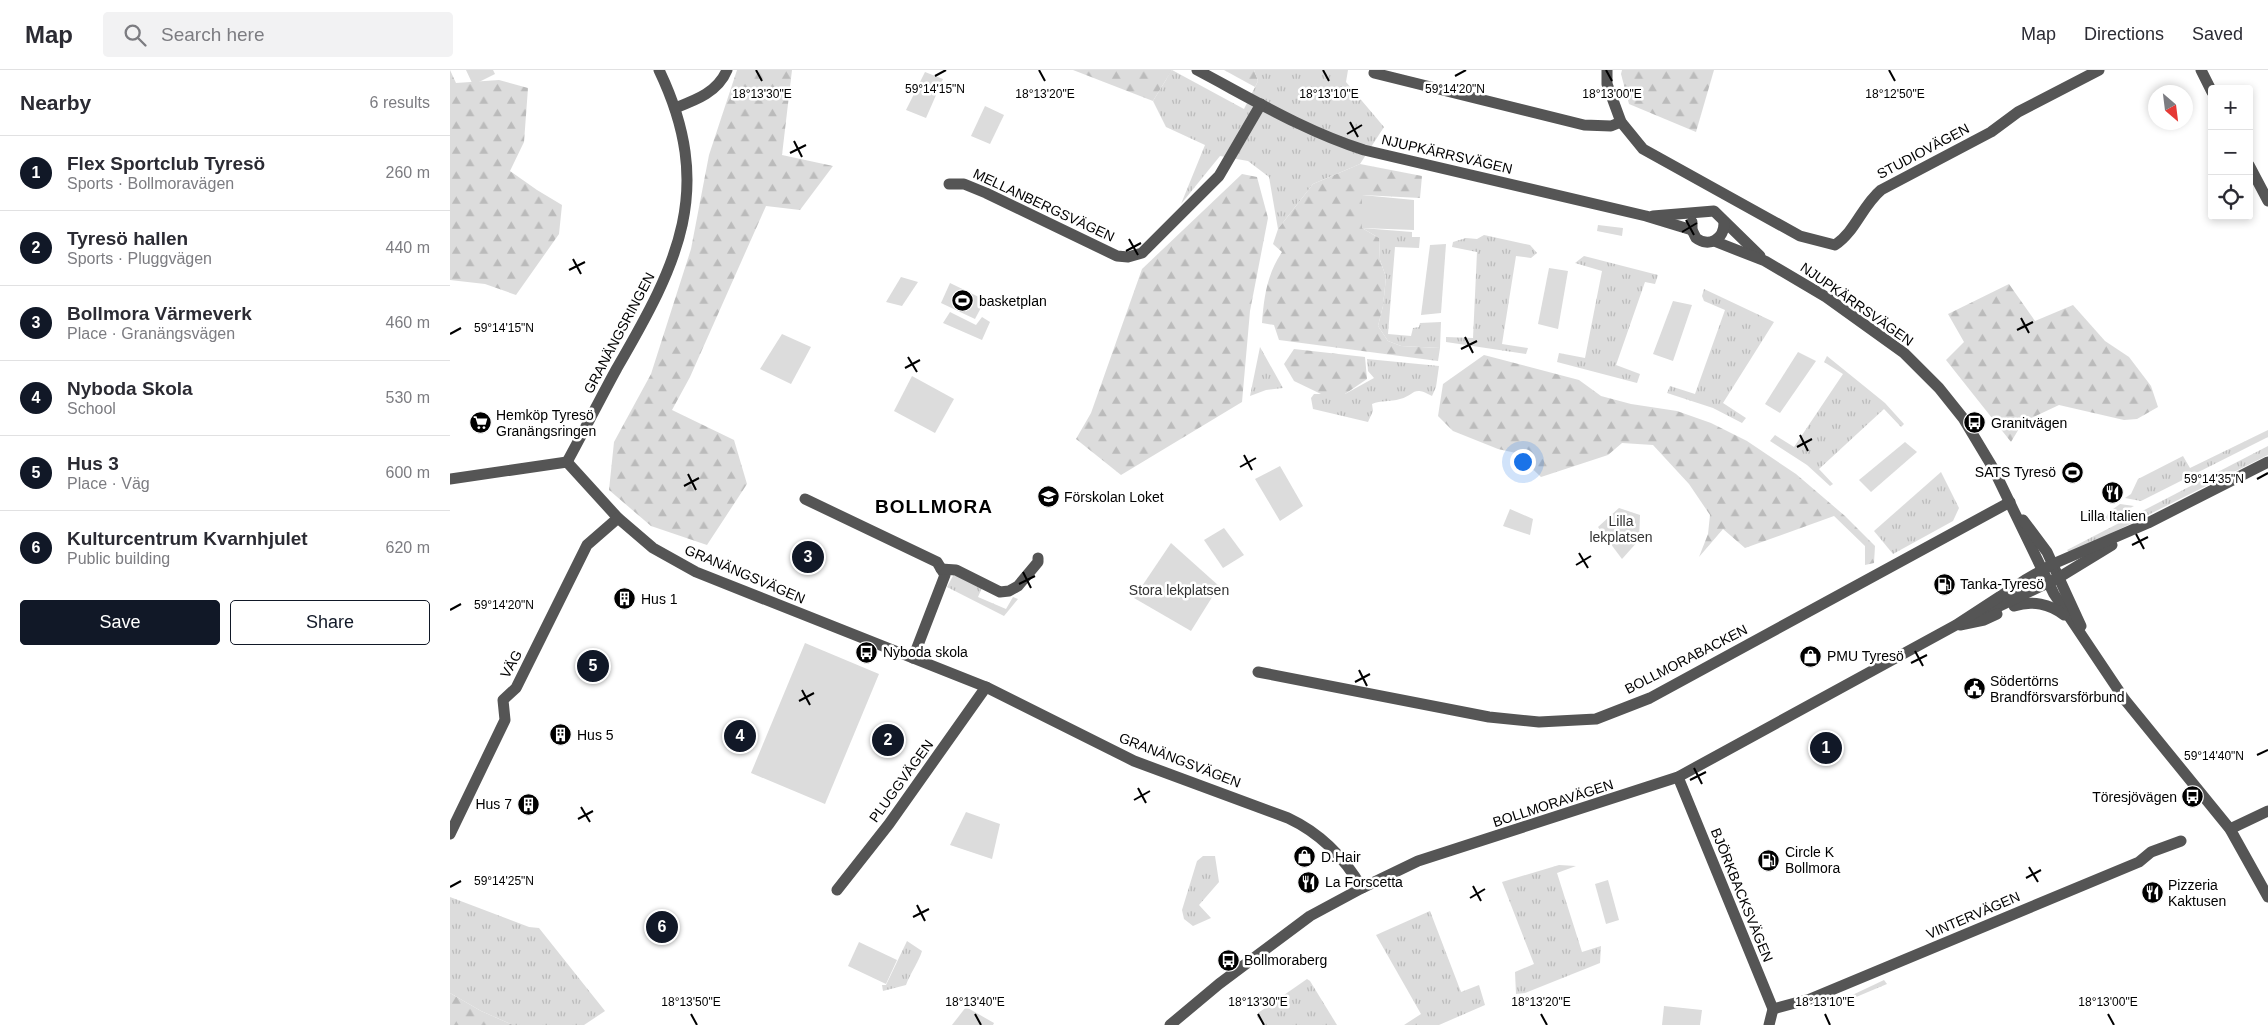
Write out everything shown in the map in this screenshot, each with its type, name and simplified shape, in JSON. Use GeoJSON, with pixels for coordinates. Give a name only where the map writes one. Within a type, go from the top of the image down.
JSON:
{"type":"FeatureCollection","features":[{"type":"Feature","properties":{"kind":"street","name":"GRANÄNGSRINGEN"},"geometry":{"type":"LineString","coordinates":[[567,462],[654,305],[676,253],[687,197],[688,175],[680,120],[659,70]]}},
{"type":"Feature","properties":{"kind":"street"},"geometry":{"type":"LineString","coordinates":[[675,108],[707,93],[723,81],[728,70]]}},
{"type":"Feature","properties":{"kind":"street","name":"NJUPKÄRRSVÄGEN"},"geometry":{"type":"LineString","coordinates":[[1197,70],[1293,123],[1333,141],[1364,150],[1646,216],[1692,230],[1700,240],[1714,241],[1765,260],[1826,297],[1904,353],[1939,388],[1963,418],[2010,502],[2042,571],[2053,580],[2094,653]]}},
{"type":"Feature","properties":{"kind":"street","name":"STUDIOVÄGEN"},"geometry":{"type":"LineString","coordinates":[[1607,70],[1607,84],[1621,122],[1643,149],[1800,236],[1835,245],[1846,238],[1868,200],[1881,190],[1983,136],[2018,112],[2099,70]]}},
{"type":"Feature","properties":{"kind":"street"},"geometry":{"type":"LineString","coordinates":[[2201,70],[2208,85]]}},
{"type":"Feature","properties":{"kind":"street"},"geometry":{"type":"LineString","coordinates":[[1374,73],[1584,124],[1611,126],[1621,122]]}},
{"type":"Feature","properties":{"kind":"street","name":"MELLANBERGSVÄGEN"},"geometry":{"type":"LineString","coordinates":[[949,184],[964,184],[979,190],[1117,256],[1128,257],[1142,253],[1219,176],[1261,104]]}},
{"type":"Feature","properties":{"kind":"street"},"geometry":{"type":"LineString","coordinates":[[2253,172],[2266,194]]}},
{"type":"Feature","properties":{"kind":"street"},"geometry":{"type":"LineString","coordinates":[[1692,230],[1692,221],[1723,194]]}},
{"type":"Feature","properties":{"kind":"street"},"geometry":{"type":"LineString","coordinates":[[1714,241],[1722,234],[1723,194]]}},
{"type":"Feature","properties":{"kind":"street","name":"NJUPKÄRRSVÄGEN"},"geometry":{"type":"LineString","coordinates":[[1646,216],[1714,211],[1765,260]]}},
{"type":"Feature","properties":{"kind":"street"},"geometry":{"type":"LineString","coordinates":[[450,480],[567,462]]}},
{"type":"Feature","properties":{"kind":"street","name":"GRANÄNGSVÄGEN"},"geometry":{"type":"LineString","coordinates":[[567,462],[618,518],[653,548],[696,572],[986,687],[1134,761],[1229,795],[1301,824],[1329,845],[1351,870],[1362,888]]}},
{"type":"Feature","properties":{"kind":"street","name":"BOLLMORAVÄGEN"},"geometry":{"type":"LineString","coordinates":[[1956,626],[2053,564],[2148,523],[2268,462]]}},
{"type":"Feature","properties":{"kind":"street"},"geometry":{"type":"LineString","coordinates":[[805,499],[937,562],[945,575],[913,658]]}},
{"type":"Feature","properties":{"kind":"street","name":"NJUPKÄRRSVÄGEN"},"geometry":{"type":"LineString","coordinates":[[2010,502],[2047,552],[2053,564],[2053,580],[2071,620],[2136,714],[2230,829],[2268,897]]}},
{"type":"Feature","properties":{"kind":"street","name":"BOLLMORABACKEN"},"geometry":{"type":"LineString","coordinates":[[1258,672],[1489,716],[1539,722],[1596,719],[1650,698],[2010,502]]}},
{"type":"Feature","properties":{"kind":"street","name":"VÄG"},"geometry":{"type":"LineString","coordinates":[[450,834],[506,720],[503,700],[516,688],[587,545],[618,518]]}},
{"type":"Feature","properties":{"kind":"street","name":"BOLLMORAVÄGEN"},"geometry":{"type":"LineString","coordinates":[[1170,1025],[1219,984],[1310,916],[1362,888],[1418,861],[1659,785],[1678,777],[1956,626],[2053,580],[2148,523]]}},
{"type":"Feature","properties":{"kind":"street"},"geometry":{"type":"LineString","coordinates":[[941,568],[956,570],[1000,592],[1009,591],[1018,586],[1038,562],[1038,558]]}},
{"type":"Feature","properties":{"kind":"street","name":"BOLLMORAVÄGEN"},"geometry":{"type":"LineString","coordinates":[[1956,626],[1984,620],[2027,603],[2056,608],[2071,620]]}},
{"type":"Feature","properties":{"kind":"street","name":"PLUGGVÄGEN"},"geometry":{"type":"LineString","coordinates":[[837,890],[889,824],[986,687]]}},
{"type":"Feature","properties":{"kind":"street","name":"BJÖRKBACKSVÄGEN"},"geometry":{"type":"LineString","coordinates":[[1678,777],[1773,1009]]}},
{"type":"Feature","properties":{"kind":"street"},"geometry":{"type":"LineString","coordinates":[[2230,829],[2268,811]]}},
{"type":"Feature","properties":{"kind":"street","name":"VINTERVÄGEN"},"geometry":{"type":"LineString","coordinates":[[1773,1009],[1810,999],[2130,866],[2151,852],[2180,841]]}},
{"type":"Feature","properties":{"kind":"street"},"geometry":{"type":"LineString","coordinates":[[1769,1025],[1773,1009]]}},
{"type":"Feature","properties":{"kind":"green space"},"geometry":{"type":"Polygon","coordinates":[[[450,70],[456,83],[499,80],[528,88],[524,142],[510,171],[562,205],[559,234],[516,295],[485,284],[450,280],[450,70]]]}},
{"type":"Feature","properties":{"kind":"green space"},"geometry":{"type":"Polygon","coordinates":[[[466,70],[493,70],[495,74],[473,85],[466,70]]]}},
{"type":"Feature","properties":{"kind":"green space"},"geometry":{"type":"Polygon","coordinates":[[[737,70],[792,70],[782,155],[833,166],[800,210],[766,206],[690,377],[672,410],[734,440],[747,484],[707,545],[651,526],[609,490],[614,442],[651,374],[691,249],[709,155],[737,70]]]}},
{"type":"Feature","properties":{"kind":"green space"},"geometry":{"type":"Polygon","coordinates":[[[1073,70],[1172,70],[1153,101],[1073,70]]]}},
{"type":"Feature","properties":{"kind":"green space"},"geometry":{"type":"Polygon","coordinates":[[[1172,70],[1244,109],[1258,81],[1254,70],[1348,70],[1346,82],[1384,127],[1360,164],[1313,184],[1278,229],[1269,177],[1248,161],[1220,156],[1181,204],[1205,145],[1166,127],[1153,101],[1172,70]]]}},
{"type":"Feature","properties":{"kind":"green space"},"geometry":{"type":"Polygon","coordinates":[[[1224,70],[1254,70],[1258,81],[1255,87],[1224,70]]]}},
{"type":"Feature","properties":{"kind":"green space"},"geometry":{"type":"Polygon","coordinates":[[[1622,70],[1714,70],[1696,132],[1629,104],[1621,74],[1622,70]]]}},
{"type":"Feature","properties":{"kind":"green space"},"geometry":{"type":"Polygon","coordinates":[[[925,72],[943,79],[926,118],[906,110],[925,72]]]}},
{"type":"Feature","properties":{"kind":"green space"},"geometry":{"type":"Polygon","coordinates":[[[985,106],[1004,115],[990,144],[971,136],[985,106]]]}},
{"type":"Feature","properties":{"kind":"green space"},"geometry":{"type":"Polygon","coordinates":[[[1360,164],[1422,176],[1420,198],[1362,195],[1362,228],[1379,238],[1380,260],[1386,277],[1383,306],[1378,326],[1388,341],[1401,346],[1440,348],[1438,361],[1279,340],[1274,325],[1262,323],[1267,286],[1282,252],[1273,244],[1278,229],[1313,184],[1360,164]]]}},
{"type":"Feature","properties":{"kind":"green space"},"geometry":{"type":"Polygon","coordinates":[[[1242,174],[1257,177],[1268,218],[1250,311],[1242,402],[1121,475],[1076,439],[1091,413],[1142,269],[1242,174]]]}},
{"type":"Feature","properties":{"kind":"green space"},"geometry":{"type":"Polygon","coordinates":[[[1362,195],[1414,200],[1414,230],[1362,228],[1362,195]]]}},
{"type":"Feature","properties":{"kind":"green space"},"geometry":{"type":"Polygon","coordinates":[[[1598,225],[1623,228],[1622,236],[1597,231],[1598,225]]]}},
{"type":"Feature","properties":{"kind":"green space"},"geometry":{"type":"Polygon","coordinates":[[[1362,228],[1412,232],[1412,237],[1420,237],[1419,248],[1395,247],[1388,334],[1411,336],[1413,328],[1419,327],[1420,323],[1441,322],[1440,348],[1401,346],[1388,341],[1378,326],[1383,306],[1386,277],[1380,260],[1379,238],[1362,228]]]}},
{"type":"Feature","properties":{"kind":"green space"},"geometry":{"type":"Polygon","coordinates":[[[1484,235],[1530,245],[1537,253],[1531,258],[1516,256],[1502,344],[1528,348],[1526,354],[1446,342],[1446,337],[1473,338],[1477,252],[1452,247],[1453,242],[1466,238],[1477,239],[1484,235]]]}},
{"type":"Feature","properties":{"kind":"green space"},"geometry":{"type":"Polygon","coordinates":[[[1446,244],[1441,313],[1421,315],[1430,245],[1446,244]]]}},
{"type":"Feature","properties":{"kind":"green space"},"geometry":{"type":"Polygon","coordinates":[[[1584,256],[1658,275],[1655,284],[1645,282],[1616,365],[1640,374],[1637,383],[1557,362],[1559,353],[1585,358],[1602,271],[1575,263],[1584,256]]]}},
{"type":"Feature","properties":{"kind":"green space"},"geometry":{"type":"Polygon","coordinates":[[[1549,268],[1568,271],[1558,329],[1538,324],[1549,268]]]}},
{"type":"Feature","properties":{"kind":"green space"},"geometry":{"type":"Polygon","coordinates":[[[901,277],[918,282],[902,306],[886,302],[901,277]]]}},
{"type":"Feature","properties":{"kind":"green space","name":"basketplan"},"geometry":{"type":"Polygon","coordinates":[[[950,283],[985,300],[975,319],[941,303],[950,283]]]}},
{"type":"Feature","properties":{"kind":"green space"},"geometry":{"type":"Polygon","coordinates":[[[2009,284],[2035,321],[2073,305],[2105,341],[2129,357],[2151,386],[2158,407],[2137,419],[2124,420],[2059,405],[2023,422],[2011,442],[1946,360],[1964,342],[1948,314],[2009,284]]]}},
{"type":"Feature","properties":{"kind":"green space"},"geometry":{"type":"Polygon","coordinates":[[[1704,289],[1774,322],[1723,403],[1746,418],[1742,423],[1713,408],[1667,393],[1670,386],[1695,394],[1725,310],[1704,301],[1702,296],[1704,289]]]}},
{"type":"Feature","properties":{"kind":"green space"},"geometry":{"type":"Polygon","coordinates":[[[1673,301],[1692,305],[1673,361],[1653,354],[1673,301]]]}},
{"type":"Feature","properties":{"kind":"green space"},"geometry":{"type":"Polygon","coordinates":[[[950,312],[976,325],[982,317],[990,322],[982,340],[943,323],[950,312]]]}},
{"type":"Feature","properties":{"kind":"green space"},"geometry":{"type":"Polygon","coordinates":[[[782,334],[811,347],[791,384],[760,369],[782,334]]]}},
{"type":"Feature","properties":{"kind":"green space"},"geometry":{"type":"Polygon","coordinates":[[[1260,347],[1283,388],[1266,390],[1250,396],[1260,347]]]}},
{"type":"Feature","properties":{"kind":"green space"},"geometry":{"type":"Polygon","coordinates":[[[1294,349],[1365,357],[1367,379],[1345,394],[1321,394],[1294,381],[1284,364],[1294,349]]]}},
{"type":"Feature","properties":{"kind":"green space"},"geometry":{"type":"Polygon","coordinates":[[[1798,352],[1816,361],[1780,413],[1765,404],[1798,352]]]}},
{"type":"Feature","properties":{"kind":"green space"},"geometry":{"type":"Polygon","coordinates":[[[1484,355],[1579,380],[1601,396],[1631,404],[1677,411],[1711,423],[1747,441],[1796,474],[1845,516],[1875,546],[1874,563],[1865,565],[1865,546],[1834,516],[1745,548],[1723,529],[1699,557],[1708,534],[1710,515],[1689,484],[1653,445],[1622,443],[1608,455],[1541,477],[1516,453],[1498,449],[1453,431],[1438,416],[1443,384],[1484,355]]]}},
{"type":"Feature","properties":{"kind":"green space"},"geometry":{"type":"Polygon","coordinates":[[[1827,356],[1885,403],[1904,424],[1901,427],[1884,409],[1819,469],[1833,484],[1830,486],[1807,465],[1770,441],[1775,435],[1794,447],[1843,374],[1824,362],[1827,356]]]}},
{"type":"Feature","properties":{"kind":"green space"},"geometry":{"type":"Polygon","coordinates":[[[1367,359],[1439,366],[1436,387],[1432,396],[1417,391],[1400,399],[1372,404],[1373,411],[1368,422],[1313,409],[1311,398],[1314,394],[1345,394],[1374,378],[1368,371],[1367,359]]]}},
{"type":"Feature","properties":{"kind":"green space"},"geometry":{"type":"Polygon","coordinates":[[[912,376],[954,399],[935,433],[894,411],[912,376]]]}},
{"type":"Feature","properties":{"kind":"green space"},"geometry":{"type":"Polygon","coordinates":[[[2268,430],[2268,437],[2141,501],[2125,498],[2131,494],[2138,479],[2183,456],[2190,468],[2268,430]]]}},
{"type":"Feature","properties":{"kind":"green space"},"geometry":{"type":"Polygon","coordinates":[[[1905,442],[1917,452],[1871,492],[1859,480],[1905,442]]]}},
{"type":"Feature","properties":{"kind":"green space"},"geometry":{"type":"Polygon","coordinates":[[[2268,446],[2268,455],[2070,554],[2067,550],[2268,446]]]}},
{"type":"Feature","properties":{"kind":"green space"},"geometry":{"type":"Polygon","coordinates":[[[1280,466],[1303,506],[1280,521],[1255,479],[1280,466]]]}},
{"type":"Feature","properties":{"kind":"green space"},"geometry":{"type":"Polygon","coordinates":[[[1941,472],[1959,508],[1953,521],[1893,554],[1874,531],[1941,472]]]}},
{"type":"Feature","properties":{"kind":"green space"},"geometry":{"type":"Polygon","coordinates":[[[2120,504],[2134,506],[2103,522],[2109,512],[2120,504]]]}},
{"type":"Feature","properties":{"kind":"green space","name":"Lilla lekplatsen"},"geometry":{"type":"Polygon","coordinates":[[[1619,508],[1640,515],[1639,540],[1622,559],[1598,527],[1619,508]]]}},
{"type":"Feature","properties":{"kind":"green space"},"geometry":{"type":"Polygon","coordinates":[[[1510,509],[1533,519],[1530,535],[1503,526],[1510,509]]]}},
{"type":"Feature","properties":{"kind":"green space"},"geometry":{"type":"Polygon","coordinates":[[[1224,528],[1244,555],[1223,568],[1204,540],[1224,528]]]}},
{"type":"Feature","properties":{"kind":"green space","name":"Stora lekplatsen"},"geometry":{"type":"Polygon","coordinates":[[[1171,543],[1219,586],[1191,631],[1134,598],[1171,543]]]}},
{"type":"Feature","properties":{"kind":"green space"},"geometry":{"type":"Polygon","coordinates":[[[954,574],[982,588],[978,597],[1006,609],[1013,597],[1018,599],[1004,616],[947,587],[954,574]]]}},
{"type":"Feature","properties":{"kind":"green space"},"geometry":{"type":"Polygon","coordinates":[[[805,643],[879,674],[825,804],[751,773],[805,643]]]}},
{"type":"Feature","properties":{"kind":"green space"},"geometry":{"type":"Polygon","coordinates":[[[966,812],[1000,824],[992,859],[950,845],[966,812]]]}},
{"type":"Feature","properties":{"kind":"green space"},"geometry":{"type":"Polygon","coordinates":[[[1203,856],[1215,856],[1219,882],[1199,905],[1211,918],[1193,926],[1184,919],[1182,910],[1197,861],[1203,856]]]}},
{"type":"Feature","properties":{"kind":"green space"},"geometry":{"type":"Polygon","coordinates":[[[1559,865],[1576,866],[1557,873],[1582,952],[1601,946],[1600,963],[1525,993],[1516,994],[1515,972],[1534,964],[1502,882],[1559,865]]]}},
{"type":"Feature","properties":{"kind":"green space"},"geometry":{"type":"Polygon","coordinates":[[[1608,880],[1619,920],[1606,924],[1595,884],[1608,880]]]}},
{"type":"Feature","properties":{"kind":"green space"},"geometry":{"type":"Polygon","coordinates":[[[450,897],[529,927],[539,928],[605,1011],[584,1025],[513,1025],[481,1011],[450,993],[450,897]]]}},
{"type":"Feature","properties":{"kind":"green space"},"geometry":{"type":"Polygon","coordinates":[[[1430,911],[1461,992],[1479,985],[1485,1005],[1439,1025],[1404,1025],[1421,1014],[1376,935],[1430,911]]]}},
{"type":"Feature","properties":{"kind":"green space"},"geometry":{"type":"Polygon","coordinates":[[[907,941],[922,951],[919,959],[906,985],[883,991],[882,985],[886,985],[907,941]]]}},
{"type":"Feature","properties":{"kind":"green space"},"geometry":{"type":"Polygon","coordinates":[[[859,942],[897,960],[886,984],[848,966],[859,942]]]}},
{"type":"Feature","properties":{"kind":"green space"},"geometry":{"type":"Polygon","coordinates":[[[1307,979],[1337,1025],[1264,1025],[1257,1017],[1258,1013],[1307,979]]]}},
{"type":"Feature","properties":{"kind":"green space"},"geometry":{"type":"Polygon","coordinates":[[[1884,980],[1887,984],[1849,1000],[1846,998],[1884,980]]]}},
{"type":"Feature","properties":{"kind":"green space"},"geometry":{"type":"Polygon","coordinates":[[[450,993],[481,1011],[513,1025],[450,1025],[450,993]]]}},
{"type":"Feature","properties":{"kind":"green space"},"geometry":{"type":"Polygon","coordinates":[[[1664,1006],[1702,1010],[1700,1025],[1662,1025],[1664,1006]]]}},
{"type":"Feature","properties":{"kind":"green space"},"geometry":{"type":"Polygon","coordinates":[[[966,1007],[994,1023],[993,1025],[952,1025],[966,1007]]]}},
{"type":"Feature","properties":{"kind":"place","name":"basketplan"},"geometry":{"type":"Point","coordinates":[963,301]}},
{"type":"Feature","properties":{"kind":"place","name":"Hemköp Tyresö Granängsringen"},"geometry":{"type":"Point","coordinates":[480,423]}},
{"type":"Feature","properties":{"kind":"place","name":"Granitvägen"},"geometry":{"type":"Point","coordinates":[1975,423]}},
{"type":"Feature","properties":{"kind":"place","name":"SATS Tyresö"},"geometry":{"type":"Point","coordinates":[2072,472]}},
{"type":"Feature","properties":{"kind":"place","name":"Lilla Italien"},"geometry":{"type":"Point","coordinates":[2113,493]}},
{"type":"Feature","properties":{"kind":"place","name":"Förskolan Loket"},"geometry":{"type":"Point","coordinates":[1048,497]}},
{"type":"Feature","properties":{"kind":"place","name":"Bollmora Värmeverk"},"geometry":{"type":"Point","coordinates":[808,557]}},
{"type":"Feature","properties":{"kind":"place","name":"Tanka-Tyresö"},"geometry":{"type":"Point","coordinates":[1944,584]}},
{"type":"Feature","properties":{"kind":"place","name":"Hus 1"},"geometry":{"type":"Point","coordinates":[625,599]}},
{"type":"Feature","properties":{"kind":"place","name":"Nyboda skola"},"geometry":{"type":"Point","coordinates":[867,652]}},
{"type":"Feature","properties":{"kind":"place","name":"PMU Tyresö"},"geometry":{"type":"Point","coordinates":[1811,656]}},
{"type":"Feature","properties":{"kind":"place","name":"Hus 3"},"geometry":{"type":"Point","coordinates":[593,666]}},
{"type":"Feature","properties":{"kind":"place","name":"Södertörns Brandförsvarsförbund"},"geometry":{"type":"Point","coordinates":[1974,689]}},
{"type":"Feature","properties":{"kind":"place","name":"Hus 5"},"geometry":{"type":"Point","coordinates":[561,735]}},
{"type":"Feature","properties":{"kind":"place","name":"Nyboda Skola"},"geometry":{"type":"Point","coordinates":[740,736]}},
{"type":"Feature","properties":{"kind":"place","name":"Tyresö hallen"},"geometry":{"type":"Point","coordinates":[888,740]}},
{"type":"Feature","properties":{"kind":"place","name":"Flex Sportclub Tyresö"},"geometry":{"type":"Point","coordinates":[1826,748]}},
{"type":"Feature","properties":{"kind":"place","name":"Töresjövägen"},"geometry":{"type":"Point","coordinates":[2193,797]}},
{"type":"Feature","properties":{"kind":"place","name":"Hus 7"},"geometry":{"type":"Point","coordinates":[528,804]}},
{"type":"Feature","properties":{"kind":"place","name":"D.Hair"},"geometry":{"type":"Point","coordinates":[1305,857]}},
{"type":"Feature","properties":{"kind":"place","name":"Circle K Bollmora"},"geometry":{"type":"Point","coordinates":[1769,860]}},
{"type":"Feature","properties":{"kind":"place","name":"La Forscetta"},"geometry":{"type":"Point","coordinates":[1309,882]}},
{"type":"Feature","properties":{"kind":"place","name":"Pizzeria Kaktusen"},"geometry":{"type":"Point","coordinates":[2152,893]}},
{"type":"Feature","properties":{"kind":"place","name":"Kulturcentrum Kvarnhjulet"},"geometry":{"type":"Point","coordinates":[662,927]}},
{"type":"Feature","properties":{"kind":"place","name":"Bollmoraberg"},"geometry":{"type":"Point","coordinates":[1228,960]}},
{"type":"Feature","properties":{"kind":"district","name":"BOLLMORA"},"geometry":{"type":"Point","coordinates":[934,506]}}]}
